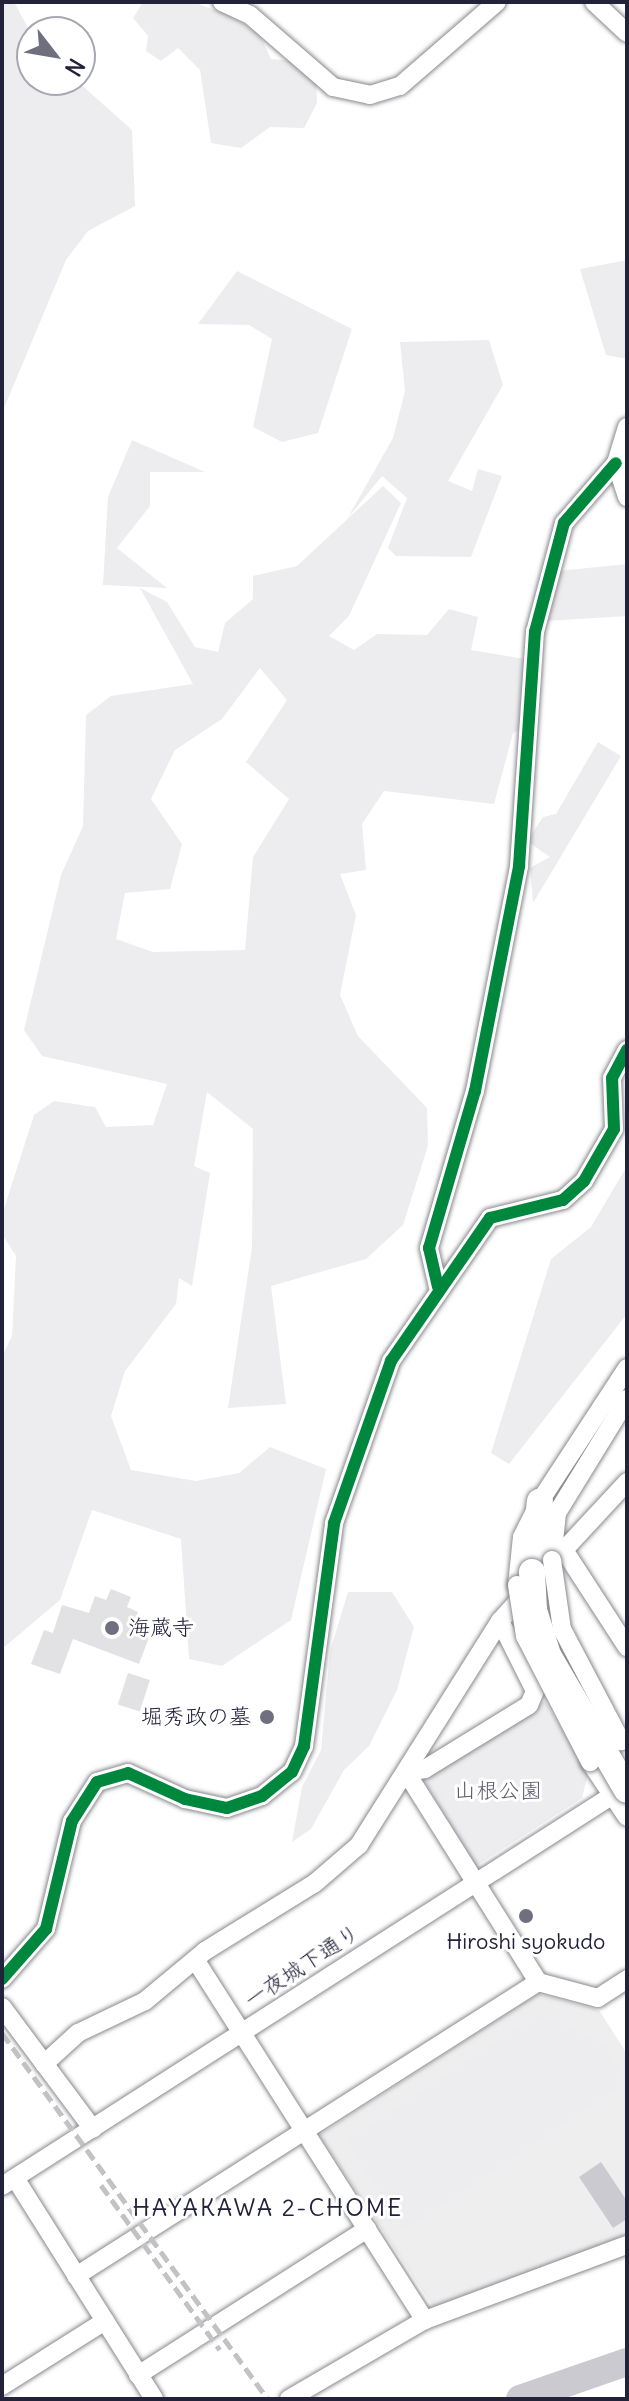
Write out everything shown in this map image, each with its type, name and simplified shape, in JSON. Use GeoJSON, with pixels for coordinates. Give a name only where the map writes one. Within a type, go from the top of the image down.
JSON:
{"type":"FeatureCollection","features":[{"type":"Feature","properties":{"kind":"highway"},"geometry":{"type":"LineString","coordinates":[[549,1507],[541,1567],[552,1641],[623,1786]]}},
{"type":"Feature","properties":{"kind":"street"},"geometry":{"type":"LineString","coordinates":[[222,2],[250,15],[333,87],[370,95],[400,86],[497,2]]}},
{"type":"Feature","properties":{"kind":"street"},"geometry":{"type":"LineString","coordinates":[[594,2],[627,33]]}},
{"type":"Feature","properties":{"kind":"street"},"geometry":{"type":"LineString","coordinates":[[438,1287],[429,1248],[475,1091],[519,866],[535,632],[564,523],[616,463],[627,427]]}},
{"type":"Feature","properties":{"kind":"street"},"geometry":{"type":"LineString","coordinates":[[616,463],[627,497]]}},
{"type":"Feature","properties":{"kind":"street"},"geometry":{"type":"LineString","coordinates":[[2,1979],[46,1929],[72,1821],[97,1782],[128,1773],[203,1806],[227,1808],[262,1796],[292,1772],[304,1746],[339,1504],[391,1361],[438,1287],[490,1218],[563,1200],[584,1181],[614,1129],[612,1078],[627,1050]]}},
{"type":"Feature","properties":{"kind":"street"},"geometry":{"type":"LineString","coordinates":[[549,1507],[627,1368]]}},
{"type":"Feature","properties":{"kind":"street"},"geometry":{"type":"LineString","coordinates":[[549,1507],[627,1399]]}},
{"type":"Feature","properties":{"kind":"street"},"geometry":{"type":"LineString","coordinates":[[621,1488],[627,1512]]}},
{"type":"Feature","properties":{"kind":"street"},"geometry":{"type":"LineString","coordinates":[[44,2064],[78,2033],[145,2001],[196,1961],[315,1883],[359,1845],[406,1772],[477,1648],[541,1567],[621,1488]]}},
{"type":"Feature","properties":{"kind":"street"},"geometry":{"type":"LineString","coordinates":[[541,1567],[626,1644]]}},
{"type":"Feature","properties":{"kind":"street"},"geometry":{"type":"LineString","coordinates":[[541,1567],[562,1629],[624,1746]]}},
{"type":"Feature","properties":{"kind":"street"},"geometry":{"type":"LineString","coordinates":[[541,1567],[525,1636],[590,1762],[623,1786],[627,1817]]}},
{"type":"Feature","properties":{"kind":"street"},"geometry":{"type":"LineString","coordinates":[[406,1772],[425,1769],[529,1705],[535,1691],[500,1621]]}},
{"type":"Feature","properties":{"kind":"street"},"geometry":{"type":"LineString","coordinates":[[406,1772],[538,1982],[598,1998],[627,1979]]}},
{"type":"Feature","properties":{"kind":"street","name":"一夜城下通り"},"geometry":{"type":"LineString","coordinates":[[6,2181],[93,2129],[623,1786]]}},
{"type":"Feature","properties":{"kind":"street"},"geometry":{"type":"LineString","coordinates":[[196,1961],[425,2320]]}},
{"type":"Feature","properties":{"kind":"street"},"geometry":{"type":"LineString","coordinates":[[76,2276],[538,1982]]}},
{"type":"Feature","properties":{"kind":"street"},"geometry":{"type":"LineString","coordinates":[[5,2012],[93,2129]]}},
{"type":"Feature","properties":{"kind":"street"},"geometry":{"type":"LineString","coordinates":[[2,2039],[5,2012]]}},
{"type":"Feature","properties":{"kind":"street"},"geometry":{"type":"LineString","coordinates":[[6,2181],[76,2276],[154,2399]]}},
{"type":"Feature","properties":{"kind":"street"},"geometry":{"type":"LineString","coordinates":[[138,2375],[367,2229]]}},
{"type":"Feature","properties":{"kind":"street"},"geometry":{"type":"LineString","coordinates":[[289,2399],[425,2320],[627,2245]]}},
{"type":"Feature","properties":{"kind":"street"},"geometry":{"type":"LineString","coordinates":[[2,2386],[105,2321]]}},
{"type":"Feature","properties":{"kind":"shaded area"},"geometry":{"type":"Polygon","coordinates":[[[538,1994],[599,2010],[627,2054],[627,2238],[434,2308],[319,2135],[538,1994]]]}},
{"type":"Feature","properties":{"kind":"shaded area"},"geometry":{"type":"Polygon","coordinates":[[[601,2162],[627,2201],[627,2219],[613,2228],[579,2177],[601,2162]]]}},
{"type":"Feature","properties":{"kind":"green space"},"geometry":{"type":"Polygon","coordinates":[[[2,2],[14,2],[22,16],[16,16],[16,96],[94,96],[132,130],[135,206],[88,231],[66,260],[2,413],[2,2]]]}},
{"type":"Feature","properties":{"kind":"green space"},"geometry":{"type":"Polygon","coordinates":[[[143,2],[193,2],[228,15],[259,33],[271,59],[292,61],[316,76],[317,103],[304,128],[270,127],[241,148],[211,143],[200,70],[178,48],[161,61],[146,51],[148,36],[133,18],[143,2]]]}},
{"type":"Feature","properties":{"kind":"green space"},"geometry":{"type":"Polygon","coordinates":[[[627,260],[627,359],[606,355],[580,269],[627,260]]]}},
{"type":"Feature","properties":{"kind":"green space"},"geometry":{"type":"Polygon","coordinates":[[[237,271],[352,329],[318,433],[282,442],[253,427],[272,339],[249,325],[198,324],[237,271]]]}},
{"type":"Feature","properties":{"kind":"green space"},"geometry":{"type":"Polygon","coordinates":[[[489,340],[503,385],[448,481],[472,491],[478,469],[502,476],[471,557],[396,556],[388,548],[407,498],[382,476],[347,519],[393,438],[405,391],[400,342],[489,340]]]}},
{"type":"Feature","properties":{"kind":"green space"},"geometry":{"type":"Polygon","coordinates":[[[132,440],[205,472],[150,472],[150,506],[117,548],[167,588],[103,585],[108,497],[132,440]]]}},
{"type":"Feature","properties":{"kind":"green space"},"geometry":{"type":"Polygon","coordinates":[[[383,486],[401,503],[349,616],[329,636],[354,650],[377,634],[427,635],[449,609],[478,617],[471,650],[536,661],[532,725],[513,733],[494,804],[384,791],[362,824],[366,870],[340,874],[356,915],[340,995],[358,1036],[427,1108],[428,1146],[403,1225],[366,1259],[271,1286],[286,1404],[228,1408],[252,1247],[253,1129],[207,1092],[194,1166],[210,1173],[192,1286],[179,1278],[176,1304],[125,1371],[111,1416],[131,1470],[196,1481],[239,1473],[270,1447],[326,1469],[291,1620],[222,1666],[189,1659],[181,1539],[92,1510],[60,1600],[2,1649],[2,1357],[12,1336],[16,1256],[2,1234],[2,1215],[34,1115],[54,1101],[95,1107],[106,1127],[153,1125],[167,1084],[42,1056],[24,1030],[61,875],[83,826],[86,715],[111,696],[193,684],[140,588],[167,602],[195,647],[218,652],[225,623],[253,599],[253,576],[297,566],[383,486]],[[260,668],[222,719],[175,750],[151,799],[182,844],[170,889],[125,893],[116,939],[153,952],[245,950],[253,857],[289,799],[246,762],[287,700],[260,668]]]}},
{"type":"Feature","properties":{"kind":"green space"},"geometry":{"type":"Polygon","coordinates":[[[627,564],[627,616],[546,621],[558,571],[627,564]]]}},
{"type":"Feature","properties":{"kind":"green space"},"geometry":{"type":"Polygon","coordinates":[[[598,742],[621,756],[533,903],[530,868],[550,857],[527,841],[543,817],[556,814],[598,742]]]}},
{"type":"Feature","properties":{"kind":"green space"},"geometry":{"type":"Polygon","coordinates":[[[627,1166],[627,1314],[509,1464],[491,1453],[551,1259],[591,1227],[627,1166]]]}},
{"type":"Feature","properties":{"kind":"green space"},"geometry":{"type":"Polygon","coordinates":[[[348,1592],[392,1592],[414,1627],[397,1690],[369,1746],[344,1770],[311,1829],[292,1842],[302,1787],[321,1750],[330,1651],[348,1592]]]}},
{"type":"Feature","properties":{"kind":"green space","name":"山根公園"},"geometry":{"type":"Polygon","coordinates":[[[545,1701],[588,1774],[582,1798],[476,1866],[423,1779],[545,1701]]]}},
{"type":"Feature","properties":{"kind":"green space"},"geometry":{"type":"Polygon","coordinates":[[[539,2014],[605,2045],[627,2082],[404,2230],[346,2141],[539,2014]]]}},
{"type":"Feature","properties":{"kind":"building"},"geometry":{"type":"Polygon","coordinates":[[[111,1589],[131,1597],[127,1607],[138,1612],[133,1625],[151,1632],[139,1664],[73,1639],[60,1674],[31,1664],[44,1630],[53,1633],[62,1605],[89,1613],[95,1596],[106,1600],[111,1589]]]}},
{"type":"Feature","properties":{"kind":"building","name":"海蔵寺"},"geometry":{"type":"Polygon","coordinates":[[[128,1673],[150,1680],[140,1711],[118,1704],[128,1673]]]}},
{"type":"Feature","properties":{"kind":"waterway"},"geometry":{"type":"LineString","coordinates":[[520,2399],[627,2362]]}},
{"type":"Feature","properties":{"kind":"railway"},"geometry":{"type":"LineString","coordinates":[[2,2033],[268,2399]]}},
{"type":"Feature","properties":{"kind":"railway"},"geometry":{"type":"LineString","coordinates":[[101,2185],[220,2350]]}},
{"type":"Feature","properties":{"kind":"cycle path"},"geometry":{"type":"LineString","coordinates":[[438,1287],[429,1248],[475,1091],[519,866],[535,632],[564,523],[616,463]]}},
{"type":"Feature","properties":{"kind":"cycle path"},"geometry":{"type":"LineString","coordinates":[[2,1979],[46,1929],[72,1821],[97,1782],[128,1773],[185,1799],[227,1808],[262,1796],[292,1772],[304,1746],[334,1523],[391,1361],[490,1218],[563,1200],[584,1181],[614,1129],[612,1078],[627,1050]]}},
{"type":"Feature","properties":{"kind":"place","name":"海蔵寺"},"geometry":{"type":"Point","coordinates":[112,1628]}},
{"type":"Feature","properties":{"kind":"place","name":"堀秀政の墓"},"geometry":{"type":"Point","coordinates":[267,1717]}},
{"type":"Feature","properties":{"kind":"place","name":"Hiroshi syokudo"},"geometry":{"type":"Point","coordinates":[526,1916]}},
{"type":"Feature","properties":{"kind":"district","name":"HAYAKAWA 2-CHOME"},"geometry":{"type":"Point","coordinates":[268,2208]}}]}
